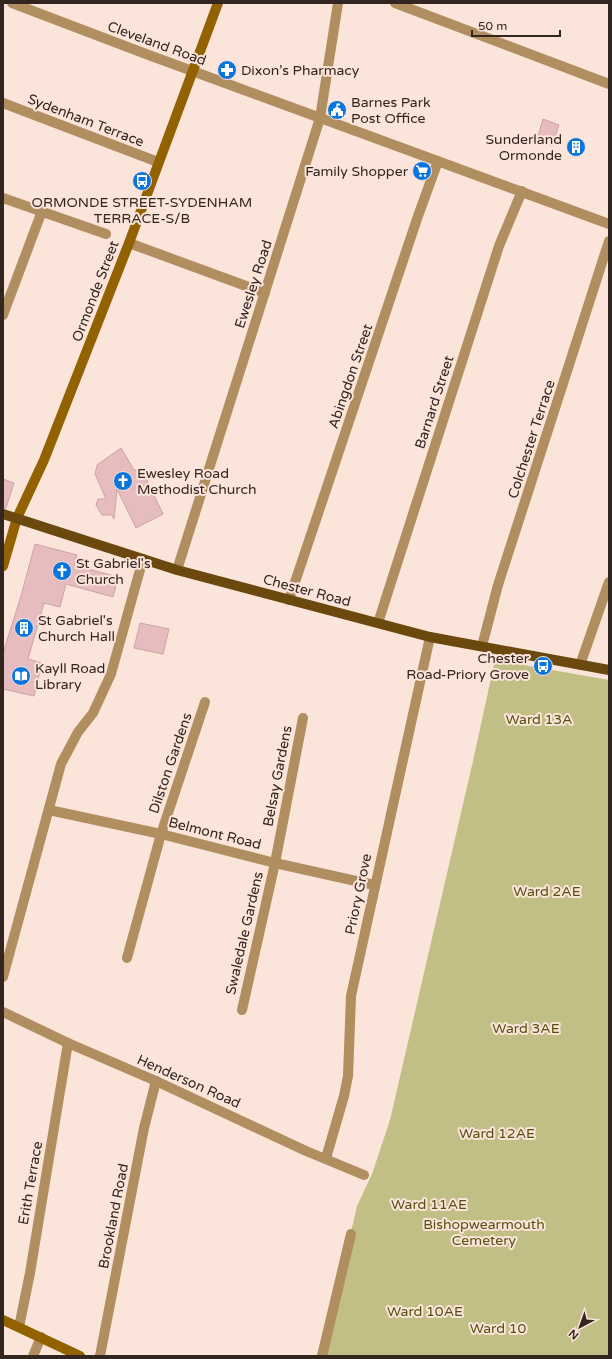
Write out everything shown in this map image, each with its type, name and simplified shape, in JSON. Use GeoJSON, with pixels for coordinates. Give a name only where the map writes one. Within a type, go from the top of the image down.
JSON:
{"type":"FeatureCollection","features":[{"type":"Feature","properties":{"kind":"main road","name":"Chester Road"},"geometry":{"type":"LineString","coordinates":[[3,514],[177,570],[430,637],[609,670]]}},
{"type":"Feature","properties":{"kind":"street","name":"Cleveland Road"},"geometry":{"type":"LineString","coordinates":[[12,3],[609,224]]}},
{"type":"Feature","properties":{"kind":"street","name":"Ormonde Street"},"geometry":{"type":"LineString","coordinates":[[3,566],[17,518],[44,460],[129,243],[218,3]]}},
{"type":"Feature","properties":{"kind":"street","name":"Ewesley Road"},"geometry":{"type":"LineString","coordinates":[[177,570],[320,118],[338,3]]}},
{"type":"Feature","properties":{"kind":"street"},"geometry":{"type":"LineString","coordinates":[[395,3],[609,84]]}},
{"type":"Feature","properties":{"kind":"street","name":"Sydenham Terrace"},"geometry":{"type":"LineString","coordinates":[[3,103],[158,162]]}},
{"type":"Feature","properties":{"kind":"street","name":"Abingdon Street"},"geometry":{"type":"LineString","coordinates":[[289,600],[418,216],[438,161]]}},
{"type":"Feature","properties":{"kind":"street","name":"Barnard Street"},"geometry":{"type":"LineString","coordinates":[[378,623],[499,246],[522,191]]}},
{"type":"Feature","properties":{"kind":"street"},"geometry":{"type":"LineString","coordinates":[[3,198],[106,234]]}},
{"type":"Feature","properties":{"kind":"street"},"geometry":{"type":"LineString","coordinates":[[3,314],[42,211]]}},
{"type":"Feature","properties":{"kind":"street","name":"Colchester Terrace"},"geometry":{"type":"LineString","coordinates":[[482,646],[498,585],[609,241]]}},
{"type":"Feature","properties":{"kind":"street"},"geometry":{"type":"LineString","coordinates":[[129,243],[265,293]]}},
{"type":"Feature","properties":{"kind":"street"},"geometry":{"type":"LineString","coordinates":[[3,977],[61,764],[78,732],[93,713],[111,674],[143,559]]}},
{"type":"Feature","properties":{"kind":"street"},"geometry":{"type":"LineString","coordinates":[[580,665],[609,582]]}},
{"type":"Feature","properties":{"kind":"street","name":"Priory Grove"},"geometry":{"type":"LineString","coordinates":[[326,1158],[344,1096],[348,1076],[351,996],[374,885],[430,637]]}},
{"type":"Feature","properties":{"kind":"street","name":"Dilston Gardens"},"geometry":{"type":"LineString","coordinates":[[127,958],[161,834],[205,702]]}},
{"type":"Feature","properties":{"kind":"street","name":"Belsay Gardens"},"geometry":{"type":"LineString","coordinates":[[275,862],[303,718]]}},
{"type":"Feature","properties":{"kind":"street","name":"Belmont Road"},"geometry":{"type":"LineString","coordinates":[[49,810],[161,834],[374,885]]}},
{"type":"Feature","properties":{"kind":"street","name":"Swaledale Gardens"},"geometry":{"type":"LineString","coordinates":[[242,1010],[275,862]]}},
{"type":"Feature","properties":{"kind":"street","name":"Henderson Road"},"geometry":{"type":"LineString","coordinates":[[3,1012],[306,1151],[364,1175]]}},
{"type":"Feature","properties":{"kind":"street","name":"Erith Terrace"},"geometry":{"type":"LineString","coordinates":[[19,1327],[30,1272],[68,1043]]}},
{"type":"Feature","properties":{"kind":"street","name":"Brookland Road"},"geometry":{"type":"LineString","coordinates":[[100,1356],[144,1128],[156,1081]]}},
{"type":"Feature","properties":{"kind":"street"},"geometry":{"type":"LineString","coordinates":[[322,1356],[351,1234]]}},
{"type":"Feature","properties":{"kind":"street"},"geometry":{"type":"LineString","coordinates":[[3,1320],[80,1356]]}},
{"type":"Feature","properties":{"kind":"street"},"geometry":{"type":"LineString","coordinates":[[33,1356],[41,1337]]}},
{"type":"Feature","properties":{"kind":"green space","name":"Bishopwearmouth Cemetery"},"geometry":{"type":"Polygon","coordinates":[[[495,660],[609,680],[609,1356],[322,1356],[357,1206],[372,1174],[390,1120],[495,660]]]}},
{"type":"Feature","properties":{"kind":"building"},"geometry":{"type":"Polygon","coordinates":[[[543,119],[559,125],[552,146],[537,140],[543,119]]]}},
{"type":"Feature","properties":{"kind":"building","name":"Sunderland Ormonde"},"geometry":{"type":"Polygon","coordinates":[[[573,141],[582,144],[579,153],[570,150],[573,141]]]}},
{"type":"Feature","properties":{"kind":"building","name":"Ewesley Road Methodist Church"},"geometry":{"type":"Polygon","coordinates":[[[121,448],[134,470],[142,470],[163,514],[136,528],[117,489],[114,519],[112,515],[102,515],[96,505],[98,499],[106,499],[95,474],[97,465],[121,448]]]}},
{"type":"Feature","properties":{"kind":"building"},"geometry":{"type":"Polygon","coordinates":[[[3,479],[14,483],[6,508],[3,508],[3,479]]]}},
{"type":"Feature","properties":{"kind":"building"},"geometry":{"type":"Polygon","coordinates":[[[35,544],[77,555],[74,565],[118,577],[113,597],[66,584],[60,607],[44,603],[28,659],[42,663],[34,696],[3,689],[3,653],[21,596],[35,544]]]}},
{"type":"Feature","properties":{"kind":"building"},"geometry":{"type":"Polygon","coordinates":[[[140,623],[169,629],[163,654],[134,648],[140,623]]]}},
{"type":"Feature","properties":{"kind":"place","name":"Dixon’s Pharmacy"},"geometry":{"type":"Point","coordinates":[227,70]}},
{"type":"Feature","properties":{"kind":"place","name":"Barnes Park Post Office"},"geometry":{"type":"Point","coordinates":[337,110]}},
{"type":"Feature","properties":{"kind":"place","name":"Sunderland Ormonde"},"geometry":{"type":"Point","coordinates":[576,147]}},
{"type":"Feature","properties":{"kind":"place","name":"Family Shopper"},"geometry":{"type":"Point","coordinates":[422,171]}},
{"type":"Feature","properties":{"kind":"place","name":"ORMONDE STREET-SYDENHAM TERRACE-S/B"},"geometry":{"type":"Point","coordinates":[142,181]}},
{"type":"Feature","properties":{"kind":"place","name":"Ewesley Road Methodist Church"},"geometry":{"type":"Point","coordinates":[123,481]}},
{"type":"Feature","properties":{"kind":"place","name":"St Gabriel's Church"},"geometry":{"type":"Point","coordinates":[62,571]}},
{"type":"Feature","properties":{"kind":"place","name":"St Gabriel's Church Hall"},"geometry":{"type":"Point","coordinates":[24,628]}},
{"type":"Feature","properties":{"kind":"place","name":"Chester Road-Priory Grove"},"geometry":{"type":"Point","coordinates":[543,666]}},
{"type":"Feature","properties":{"kind":"place","name":"Kayll Road Library"},"geometry":{"type":"Point","coordinates":[21,676]}},
{"type":"Feature","properties":{"kind":"park label","name":"Ward 13A"},"geometry":{"type":"Point","coordinates":[539,719]}},
{"type":"Feature","properties":{"kind":"park label","name":"Ward 2AE"},"geometry":{"type":"Point","coordinates":[547,891]}},
{"type":"Feature","properties":{"kind":"park label","name":"Ward 3AE"},"geometry":{"type":"Point","coordinates":[526,1028]}},
{"type":"Feature","properties":{"kind":"park label","name":"Ward 12AE"},"geometry":{"type":"Point","coordinates":[497,1133]}},
{"type":"Feature","properties":{"kind":"park label","name":"Ward 11AE"},"geometry":{"type":"Point","coordinates":[429,1204]}},
{"type":"Feature","properties":{"kind":"park label","name":"Ward 10AE"},"geometry":{"type":"Point","coordinates":[425,1311]}},
{"type":"Feature","properties":{"kind":"park label","name":"Ward 10"},"geometry":{"type":"Point","coordinates":[498,1328]}}]}
